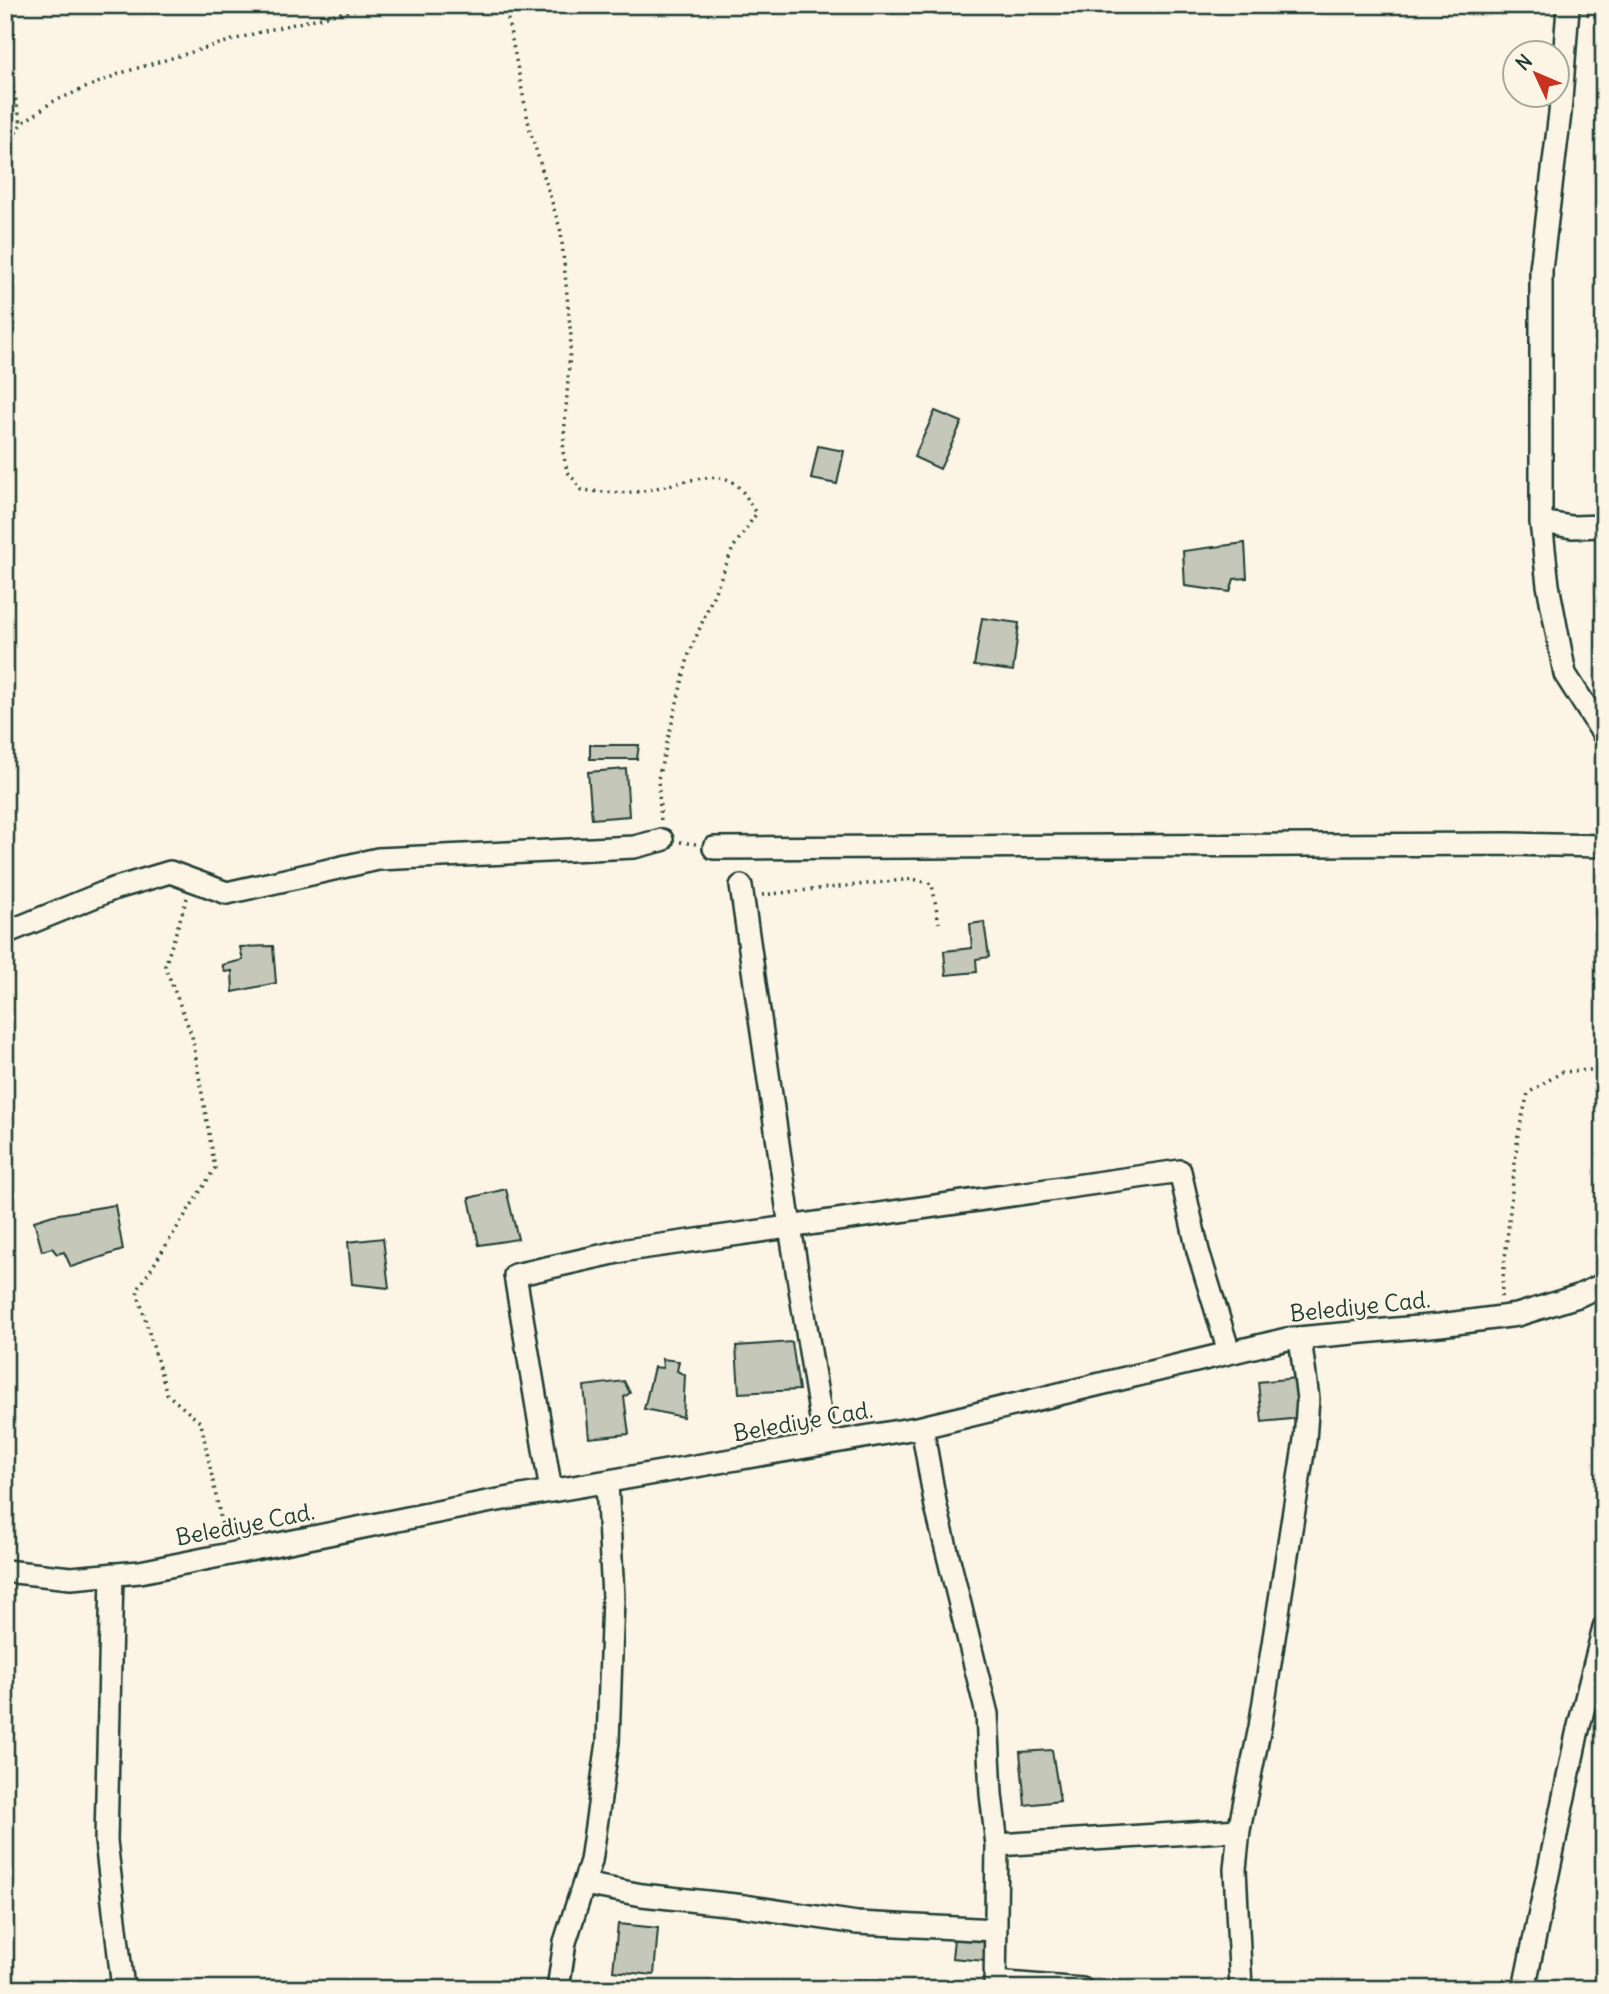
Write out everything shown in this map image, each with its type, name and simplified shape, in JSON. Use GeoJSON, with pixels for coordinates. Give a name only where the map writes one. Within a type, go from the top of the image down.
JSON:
{"type":"FeatureCollection","features":[{"type":"Feature","properties":{"kind":"street"},"geometry":{"type":"LineString","coordinates":[[1568,8],[1560,113],[1541,269],[1541,522],[1548,585],[1565,674],[1604,735]]}},
{"type":"Feature","properties":{"kind":"street"},"geometry":{"type":"LineString","coordinates":[[1541,522],[1572,527],[1604,526]]}},
{"type":"Feature","properties":{"kind":"street"},"geometry":{"type":"LineString","coordinates":[[5,933],[113,889],[170,872],[227,893],[378,859],[634,848],[662,840]]}},
{"type":"Feature","properties":{"kind":"street"},"geometry":{"type":"LineString","coordinates":[[714,848],[1508,844],[1604,846]]}},
{"type":"Feature","properties":{"kind":"street"},"geometry":{"type":"LineString","coordinates":[[742,891],[790,1227],[825,1444]]}},
{"type":"Feature","properties":{"kind":"street"},"geometry":{"type":"LineString","coordinates":[[551,1492],[515,1275],[627,1250],[1180,1171],[1198,1251],[1229,1352]]}},
{"type":"Feature","properties":{"kind":"street","name":"Belediye Cad."},"geometry":{"type":"LineString","coordinates":[[5,1571],[71,1578],[141,1572],[551,1492],[922,1427],[1229,1352],[1300,1338],[1517,1315],[1578,1296],[1604,1284]]}},
{"type":"Feature","properties":{"kind":"street"},"geometry":{"type":"LineString","coordinates":[[1241,1989],[1236,1869],[1239,1830],[1260,1727],[1305,1440],[1308,1399],[1300,1338]]}},
{"type":"Feature","properties":{"kind":"street"},"geometry":{"type":"LineString","coordinates":[[922,1427],[936,1507],[987,1714],[991,1794],[998,1844],[995,1986],[1082,1989]]}},
{"type":"Feature","properties":{"kind":"street"},"geometry":{"type":"LineString","coordinates":[[558,1989],[565,1942],[591,1861],[608,1742],[613,1597],[607,1482]]}},
{"type":"Feature","properties":{"kind":"street"},"geometry":{"type":"LineString","coordinates":[[111,1574],[106,1841],[122,1989]]}},
{"type":"Feature","properties":{"kind":"street"},"geometry":{"type":"LineString","coordinates":[[1524,1989],[1577,1734],[1604,1627]]}},
{"type":"Feature","properties":{"kind":"street"},"geometry":{"type":"LineString","coordinates":[[998,1844],[1239,1830]]}},
{"type":"Feature","properties":{"kind":"street"},"geometry":{"type":"LineString","coordinates":[[584,1884],[642,1895],[744,1906],[857,1923],[996,1930]]}},
{"type":"Feature","properties":{"kind":"path"},"geometry":{"type":"LineString","coordinates":[[5,151],[21,124],[52,102],[121,73],[260,32],[374,5]]}},
{"type":"Feature","properties":{"kind":"path"},"geometry":{"type":"LineString","coordinates":[[505,5],[530,130],[561,232],[571,337],[563,452],[567,471],[582,490],[607,492],[642,491],[698,478],[729,480],[746,496],[756,514],[733,548],[689,654],[658,779],[662,840],[714,848]]}},
{"type":"Feature","properties":{"kind":"path"},"geometry":{"type":"LineString","coordinates":[[5,51],[21,124]]}},
{"type":"Feature","properties":{"kind":"path"},"geometry":{"type":"LineString","coordinates":[[5,733],[14,741]]}},
{"type":"Feature","properties":{"kind":"path"},"geometry":{"type":"LineString","coordinates":[[742,891],[913,879],[932,884],[939,923]]}},
{"type":"Feature","properties":{"kind":"path"},"geometry":{"type":"LineString","coordinates":[[193,880],[165,966],[192,1036],[215,1168],[137,1291],[167,1394],[201,1423],[228,1555]]}},
{"type":"Feature","properties":{"kind":"path"},"geometry":{"type":"LineString","coordinates":[[1499,1317],[1518,1134],[1528,1093],[1562,1072],[1604,1069]]}},
{"type":"Feature","properties":{"kind":"building"},"geometry":{"type":"Polygon","coordinates":[[[935,411],[962,422],[940,469],[914,457],[935,411]]]}},
{"type":"Feature","properties":{"kind":"building"},"geometry":{"type":"Polygon","coordinates":[[[818,446],[844,451],[837,484],[811,479],[818,446]]]}},
{"type":"Feature","properties":{"kind":"building"},"geometry":{"type":"Polygon","coordinates":[[[1245,543],[1247,578],[1234,579],[1230,592],[1185,586],[1183,551],[1245,543]]]}},
{"type":"Feature","properties":{"kind":"building"},"geometry":{"type":"Polygon","coordinates":[[[982,618],[1019,623],[1013,671],[974,666],[982,618]]]}},
{"type":"Feature","properties":{"kind":"building"},"geometry":{"type":"Polygon","coordinates":[[[590,745],[639,745],[637,759],[590,759],[590,745]]]}},
{"type":"Feature","properties":{"kind":"building"},"geometry":{"type":"Polygon","coordinates":[[[626,769],[629,816],[592,819],[588,772],[626,769]]]}},
{"type":"Feature","properties":{"kind":"building"},"geometry":{"type":"Polygon","coordinates":[[[984,922],[989,957],[976,959],[977,972],[946,975],[944,951],[972,948],[970,924],[984,922]]]}},
{"type":"Feature","properties":{"kind":"building"},"geometry":{"type":"Polygon","coordinates":[[[273,946],[276,983],[233,992],[232,971],[225,972],[222,965],[243,960],[240,947],[273,946]]]}},
{"type":"Feature","properties":{"kind":"building"},"geometry":{"type":"Polygon","coordinates":[[[506,1189],[518,1239],[479,1245],[469,1198],[506,1189]]]}},
{"type":"Feature","properties":{"kind":"building"},"geometry":{"type":"Polygon","coordinates":[[[115,1205],[123,1250],[71,1267],[64,1252],[57,1254],[52,1248],[42,1251],[34,1221],[53,1215],[115,1205]]]}},
{"type":"Feature","properties":{"kind":"building"},"geometry":{"type":"Polygon","coordinates":[[[383,1238],[389,1288],[352,1284],[348,1242],[383,1238]]]}},
{"type":"Feature","properties":{"kind":"building"},"geometry":{"type":"Polygon","coordinates":[[[792,1342],[799,1390],[739,1393],[736,1346],[792,1342]]]}},
{"type":"Feature","properties":{"kind":"building"},"geometry":{"type":"Polygon","coordinates":[[[662,1359],[679,1361],[677,1371],[685,1375],[683,1417],[644,1409],[654,1367],[663,1368],[662,1359]]]}},
{"type":"Feature","properties":{"kind":"building"},"geometry":{"type":"Polygon","coordinates":[[[1296,1378],[1300,1418],[1262,1422],[1258,1382],[1296,1378]]]}},
{"type":"Feature","properties":{"kind":"building"},"geometry":{"type":"Polygon","coordinates":[[[624,1381],[630,1393],[624,1397],[629,1434],[589,1438],[584,1386],[624,1381]]]}},
{"type":"Feature","properties":{"kind":"building"},"geometry":{"type":"Polygon","coordinates":[[[1052,1750],[1060,1801],[1025,1805],[1020,1752],[1052,1750]]]}},
{"type":"Feature","properties":{"kind":"building"},"geometry":{"type":"Polygon","coordinates":[[[618,1924],[658,1928],[654,1975],[613,1971],[618,1924]]]}},
{"type":"Feature","properties":{"kind":"building"},"geometry":{"type":"Polygon","coordinates":[[[954,1939],[987,1942],[985,1961],[952,1958],[954,1939]]]}}]}
